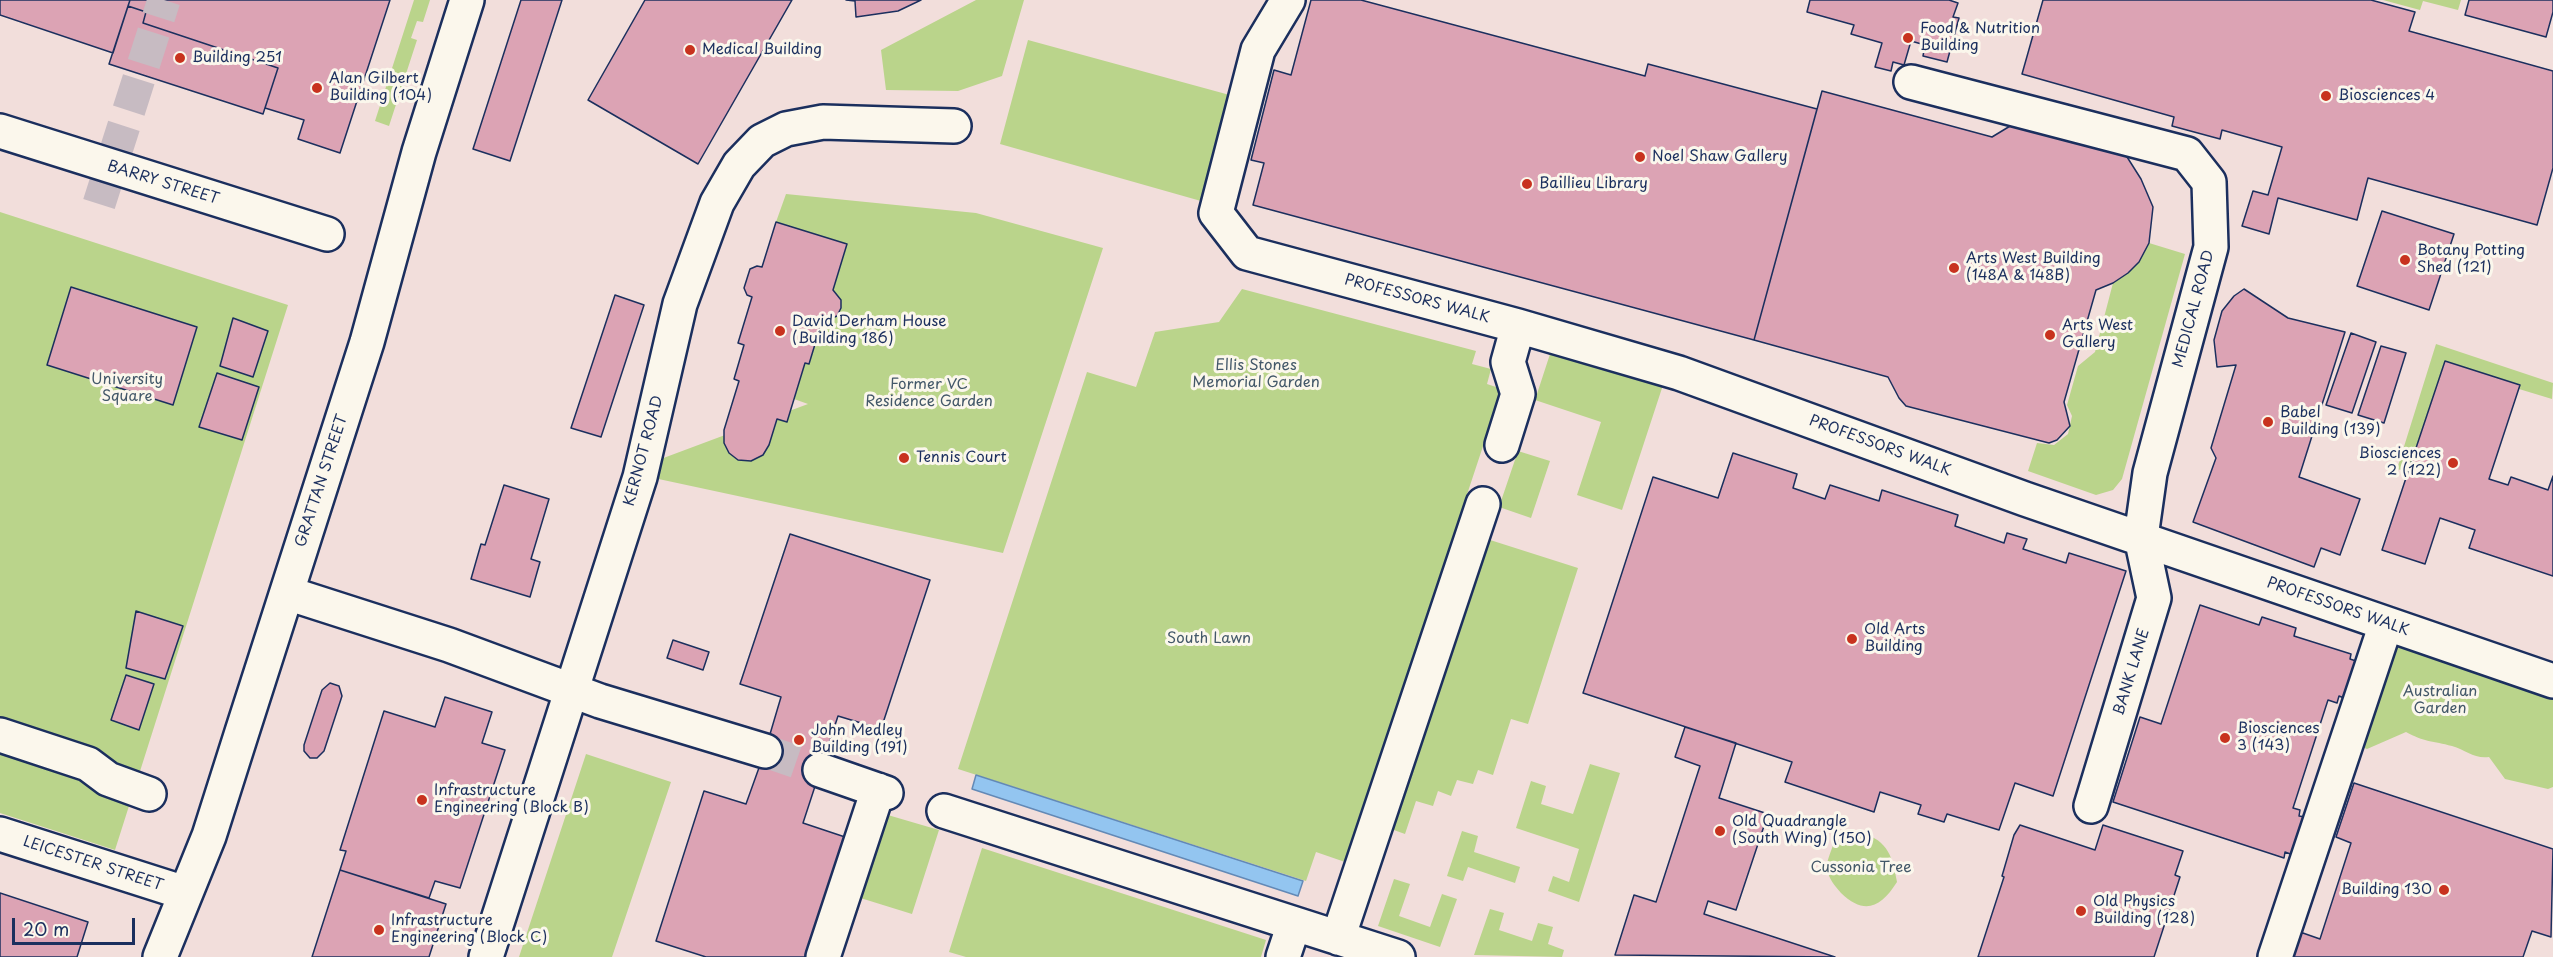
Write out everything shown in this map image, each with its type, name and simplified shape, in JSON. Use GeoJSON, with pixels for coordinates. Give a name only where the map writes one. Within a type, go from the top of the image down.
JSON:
{"type":"FeatureCollection","features":[{"type":"Feature","properties":{"kind":"street","name":"GRATTAN STREET"},"geometry":{"type":"LineString","coordinates":[[160,957],[208,836],[287,593],[367,342],[423,140],[467,0]]}},
{"type":"Feature","properties":{"kind":"street","name":"PROFESSORS WALK"},"geometry":{"type":"LineString","coordinates":[[1288,0],[1258,50],[1216,213],[1247,253],[1518,326],[1679,373],[2025,499],[2141,537],[2553,681]]}},
{"type":"Feature","properties":{"kind":"street","name":"MEDICAL ROAD"},"geometry":{"type":"LineString","coordinates":[[1911,82],[2187,154],[2209,182],[2211,248],[2150,473],[2141,537]]}},
{"type":"Feature","properties":{"kind":"street","name":"KERNOT ROAD"},"geometry":{"type":"LineString","coordinates":[[486,957],[640,477],[680,304],[717,202],[739,165],[762,141],[786,129],[823,122],[954,126]]}},
{"type":"Feature","properties":{"kind":"street","name":"BARRY STREET"},"geometry":{"type":"LineString","coordinates":[[0,131],[327,234]]}},
{"type":"Feature","properties":{"kind":"street"},"geometry":{"type":"LineString","coordinates":[[1502,445],[1518,394],[1508,362],[1518,326]]}},
{"type":"Feature","properties":{"kind":"street"},"geometry":{"type":"LineString","coordinates":[[1338,938],[1483,504]]}},
{"type":"Feature","properties":{"kind":"street","name":"BANK LANE"},"geometry":{"type":"LineString","coordinates":[[2091,806],[2154,598],[2141,537]]}},
{"type":"Feature","properties":{"kind":"street"},"geometry":{"type":"LineString","coordinates":[[287,593],[449,645],[571,691],[765,751]]}},
{"type":"Feature","properties":{"kind":"street"},"geometry":{"type":"LineString","coordinates":[[2275,957],[2386,624]]}},
{"type":"Feature","properties":{"kind":"street"},"geometry":{"type":"LineString","coordinates":[[0,735],[88,764],[108,779],[149,794]]}},
{"type":"Feature","properties":{"kind":"street"},"geometry":{"type":"LineString","coordinates":[[820,770],[882,791],[823,957]]}},
{"type":"Feature","properties":{"kind":"street"},"geometry":{"type":"LineString","coordinates":[[944,811],[1398,957]]}},
{"type":"Feature","properties":{"kind":"street","name":"LEICESTER STREET"},"geometry":{"type":"LineString","coordinates":[[0,834],[185,893]]}},
{"type":"Feature","properties":{"kind":"street"},"geometry":{"type":"LineString","coordinates":[[1283,957],[1294,924]]}},
{"type":"Feature","properties":{"kind":"green space"},"geometry":{"type":"Polygon","coordinates":[[[414,0],[430,0],[423,22],[417,21],[411,38],[417,40],[389,126],[375,121],[414,0]]]}},
{"type":"Feature","properties":{"kind":"green space"},"geometry":{"type":"Polygon","coordinates":[[[976,0],[1024,0],[1002,76],[958,91],[886,90],[881,50],[976,0]]]}},
{"type":"Feature","properties":{"kind":"green space"},"geometry":{"type":"Polygon","coordinates":[[[2383,0],[2461,0],[2458,10],[2423,1],[2420,10],[2383,0]]]}},
{"type":"Feature","properties":{"kind":"green space"},"geometry":{"type":"Polygon","coordinates":[[[1028,40],[1237,97],[1208,203],[1000,144],[1028,40]]]}},
{"type":"Feature","properties":{"kind":"green space","name":"Former VC Residence Garden"},"geometry":{"type":"Polygon","coordinates":[[[786,194],[976,213],[1103,248],[1003,553],[626,472],[808,404],[794,399],[805,363],[809,363],[823,318],[835,317],[840,309],[841,300],[833,290],[847,244],[776,222],[786,194]]]}},
{"type":"Feature","properties":{"kind":"green space","name":"University Square"},"geometry":{"type":"Polygon","coordinates":[[[0,212],[288,305],[115,850],[0,813],[0,212]]]}},
{"type":"Feature","properties":{"kind":"green space"},"geometry":{"type":"Polygon","coordinates":[[[2149,243],[2185,254],[2122,479],[2113,490],[2096,495],[2028,471],[2037,443],[2054,445],[2068,434],[2072,416],[2067,405],[2078,366],[2095,352],[2113,283],[2134,266],[2149,243]]]}},
{"type":"Feature","properties":{"kind":"green space","name":"South Lawn"},"geometry":{"type":"Polygon","coordinates":[[[1242,289],[1476,351],[1472,364],[1491,369],[1487,384],[1502,389],[1345,862],[1316,852],[1306,881],[958,769],[1087,372],[1136,387],[1155,332],[1219,322],[1242,289]]]}},
{"type":"Feature","properties":{"kind":"green space"},"geometry":{"type":"Polygon","coordinates":[[[2436,344],[2553,383],[2552,399],[2519,389],[2519,385],[2445,361],[2408,472],[2397,469],[2436,344]]]}},
{"type":"Feature","properties":{"kind":"green space"},"geometry":{"type":"Polygon","coordinates":[[[1551,351],[1663,385],[1622,510],[1577,495],[1601,422],[1535,400],[1551,351]]]}},
{"type":"Feature","properties":{"kind":"green space"},"geometry":{"type":"Polygon","coordinates":[[[1518,451],[1550,461],[1531,518],[1499,507],[1518,451]]]}},
{"type":"Feature","properties":{"kind":"green space"},"geometry":{"type":"Polygon","coordinates":[[[1487,539],[1578,568],[1528,724],[1511,719],[1493,775],[1478,770],[1473,784],[1457,780],[1451,796],[1438,791],[1433,806],[1416,801],[1405,834],[1391,829],[1487,539]]]}},
{"type":"Feature","properties":{"kind":"green space","name":"Australian Garden"},"geometry":{"type":"Polygon","coordinates":[[[2407,642],[2553,695],[2553,787],[2548,789],[2505,779],[2489,757],[2474,755],[2452,746],[2423,740],[2406,732],[2367,749],[2358,745],[2389,653],[2407,642]]]}},
{"type":"Feature","properties":{"kind":"green space"},"geometry":{"type":"Polygon","coordinates":[[[586,754],[671,782],[612,957],[519,957],[586,754]]]}},
{"type":"Feature","properties":{"kind":"green space"},"geometry":{"type":"Polygon","coordinates":[[[1590,764],[1620,773],[1579,902],[1548,891],[1553,876],[1569,882],[1579,849],[1516,828],[1531,781],[1546,786],[1541,804],[1573,814],[1590,764]]]}},
{"type":"Feature","properties":{"kind":"green space"},"geometry":{"type":"Polygon","coordinates":[[[881,813],[939,830],[912,914],[854,896],[881,813]]]}},
{"type":"Feature","properties":{"kind":"green space"},"geometry":{"type":"Polygon","coordinates":[[[1462,831],[1478,836],[1474,852],[1520,867],[1515,883],[1468,867],[1463,881],[1447,876],[1462,831]]]}},
{"type":"Feature","properties":{"kind":"green space","name":"Cussonia Tree"},"geometry":{"type":"Polygon","coordinates":[[[1856,831],[1881,843],[1893,862],[1897,882],[1885,898],[1872,906],[1858,904],[1841,893],[1830,878],[1827,868],[1833,845],[1856,831]]]}},
{"type":"Feature","properties":{"kind":"green space"},"geometry":{"type":"Polygon","coordinates":[[[982,848],[1266,940],[1261,957],[966,957],[949,952],[982,848]]]}},
{"type":"Feature","properties":{"kind":"green space"},"geometry":{"type":"Polygon","coordinates":[[[1394,879],[1410,884],[1399,916],[1430,927],[1442,894],[1457,899],[1440,947],[1378,926],[1394,879]]]}},
{"type":"Feature","properties":{"kind":"green space"},"geometry":{"type":"Polygon","coordinates":[[[1490,909],[1504,913],[1499,930],[1532,941],[1538,923],[1553,927],[1548,944],[1564,950],[1562,957],[1474,955],[1490,909]]]}},
{"type":"Feature","properties":{"kind":"water"},"geometry":{"type":"Polygon","coordinates":[[[976,775],[1303,881],[1298,896],[972,789],[976,775]]]}},
{"type":"Feature","properties":{"kind":"building"},"geometry":{"type":"Polygon","coordinates":[[[0,0],[130,0],[113,53],[0,15],[0,0]]]}},
{"type":"Feature","properties":{"kind":"building","name":"Alan Gilbert Building (104)"},"geometry":{"type":"Polygon","coordinates":[[[130,0],[390,0],[340,153],[298,139],[304,120],[265,108],[278,68],[143,23],[146,12],[128,6],[130,0]]]}},
{"type":"Feature","properties":{"kind":"building"},"geometry":{"type":"Polygon","coordinates":[[[521,0],[562,0],[510,161],[473,149],[521,0]]]}},
{"type":"Feature","properties":{"kind":"building","name":"Medical Building"},"geometry":{"type":"Polygon","coordinates":[[[645,0],[792,0],[698,164],[588,100],[645,0]]]}},
{"type":"Feature","properties":{"kind":"building","name":"Medical Building"},"geometry":{"type":"Polygon","coordinates":[[[846,0],[921,0],[898,11],[856,17],[855,1],[846,0]]]}},
{"type":"Feature","properties":{"kind":"building","name":"Baillieu Library"},"geometry":{"type":"Polygon","coordinates":[[[1311,0],[1361,0],[1645,76],[1648,64],[1817,109],[1754,340],[1253,205],[1264,163],[1251,160],[1274,70],[1291,75],[1311,0]]]}},
{"type":"Feature","properties":{"kind":"building","name":"Food & Nutrition Building"},"geometry":{"type":"Polygon","coordinates":[[[1810,0],[1949,0],[1958,3],[1953,17],[1959,18],[1947,62],[1923,56],[1925,45],[1911,41],[1904,65],[1893,62],[1891,71],[1875,67],[1882,43],[1851,34],[1854,25],[1807,12],[1810,0]]]}},
{"type":"Feature","properties":{"kind":"building","name":"Biosciences 4"},"geometry":{"type":"Polygon","coordinates":[[[2043,0],[2371,0],[2415,12],[2409,31],[2553,71],[2553,168],[2537,225],[2368,178],[2357,220],[2278,198],[2269,234],[2242,226],[2253,191],[2268,195],[2282,147],[2222,130],[2220,139],[2172,126],[2174,117],[2022,74],[2043,0]]]}},
{"type":"Feature","properties":{"kind":"building"},"geometry":{"type":"Polygon","coordinates":[[[2469,0],[2553,0],[2553,12],[2546,37],[2465,15],[2469,0]]]}},
{"type":"Feature","properties":{"kind":"building","name":"Building 251"},"geometry":{"type":"Polygon","coordinates":[[[128,6],[146,12],[143,23],[278,68],[263,114],[109,64],[128,6]]]}},
{"type":"Feature","properties":{"kind":"building","name":"Arts West Building (148A & 148B)"},"geometry":{"type":"Polygon","coordinates":[[[1822,91],[1992,137],[2020,120],[2122,149],[2141,179],[2153,207],[2149,243],[2139,262],[2128,273],[2096,290],[2064,402],[2070,426],[2057,440],[2049,443],[1906,406],[1888,377],[1754,340],[1822,91]]]}},
{"type":"Feature","properties":{"kind":"building","name":"Botany Potting Shed (121)"},"geometry":{"type":"Polygon","coordinates":[[[2382,211],[2454,234],[2429,310],[2357,286],[2382,211]]]}},
{"type":"Feature","properties":{"kind":"building","name":"David Derham House (Building 186)"},"geometry":{"type":"Polygon","coordinates":[[[776,222],[847,244],[833,290],[841,300],[841,308],[837,316],[830,319],[823,318],[809,364],[805,363],[787,422],[777,419],[769,445],[763,455],[751,461],[738,460],[729,453],[724,443],[724,430],[739,381],[734,379],[744,345],[738,343],[752,297],[747,295],[744,288],[750,269],[757,266],[762,267],[776,222]]]}},
{"type":"Feature","properties":{"kind":"building"},"geometry":{"type":"Polygon","coordinates":[[[71,287],[197,327],[173,405],[47,365],[71,287]]]}},
{"type":"Feature","properties":{"kind":"building","name":"Babel Building (139)"},"geometry":{"type":"Polygon","coordinates":[[[2244,289],[2288,318],[2345,332],[2299,477],[2360,499],[2340,555],[2321,548],[2314,567],[2193,522],[2216,458],[2211,448],[2236,365],[2217,367],[2214,340],[2222,311],[2234,296],[2244,289]]]}},
{"type":"Feature","properties":{"kind":"building"},"geometry":{"type":"Polygon","coordinates":[[[615,295],[644,305],[601,437],[571,428],[615,295]]]}},
{"type":"Feature","properties":{"kind":"building"},"geometry":{"type":"Polygon","coordinates":[[[233,318],[268,331],[253,377],[220,366],[233,318]]]}},
{"type":"Feature","properties":{"kind":"building"},"geometry":{"type":"Polygon","coordinates":[[[2351,333],[2376,342],[2352,413],[2326,405],[2351,333]]]}},
{"type":"Feature","properties":{"kind":"building"},"geometry":{"type":"Polygon","coordinates":[[[2381,346],[2406,353],[2384,423],[2358,415],[2381,346]]]}},
{"type":"Feature","properties":{"kind":"building","name":"Biosciences 2 (122)"},"geometry":{"type":"Polygon","coordinates":[[[2445,361],[2520,385],[2489,479],[2508,485],[2511,477],[2548,490],[2553,476],[2553,576],[2469,548],[2475,530],[2440,518],[2425,564],[2382,550],[2445,361]]]}},
{"type":"Feature","properties":{"kind":"building"},"geometry":{"type":"Polygon","coordinates":[[[217,373],[259,387],[242,440],[199,427],[217,373]]]}},
{"type":"Feature","properties":{"kind":"building","name":"Old Arts Building"},"geometry":{"type":"Polygon","coordinates":[[[1733,453],[1797,474],[1793,488],[1825,499],[1830,485],[1879,501],[1882,490],[1958,515],[1955,526],[2004,543],[2007,533],[2027,539],[2023,549],[2066,563],[2069,553],[2126,571],[2053,796],[2015,783],[1999,830],[1947,814],[1944,822],[1918,814],[1921,805],[1880,792],[1874,812],[1785,782],[1792,762],[1583,693],[1653,477],[1718,498],[1733,453]]]}},
{"type":"Feature","properties":{"kind":"building"},"geometry":{"type":"Polygon","coordinates":[[[504,485],[549,499],[531,559],[540,562],[530,597],[471,579],[481,544],[485,545],[504,485]]]}},
{"type":"Feature","properties":{"kind":"building","name":"John Medley Building (191)"},"geometry":{"type":"Polygon","coordinates":[[[790,534],[930,580],[881,729],[838,716],[803,823],[845,837],[806,957],[706,957],[656,941],[704,791],[746,804],[765,751],[781,697],[740,684],[790,534]]]}},
{"type":"Feature","properties":{"kind":"building","name":"Biosciences 3 (143)"},"geometry":{"type":"Polygon","coordinates":[[[2200,605],[2259,625],[2262,617],[2296,628],[2294,636],[2351,654],[2350,659],[2356,661],[2344,698],[2339,696],[2337,703],[2328,700],[2293,808],[2300,810],[2299,816],[2305,817],[2293,855],[2285,852],[2284,858],[2113,802],[2140,717],[2161,724],[2200,605]]]}},
{"type":"Feature","properties":{"kind":"building"},"geometry":{"type":"Polygon","coordinates":[[[136,611],[183,626],[165,679],[126,668],[136,611]]]}},
{"type":"Feature","properties":{"kind":"building"},"geometry":{"type":"Polygon","coordinates":[[[673,640],[709,652],[703,670],[667,658],[673,640]]]}},
{"type":"Feature","properties":{"kind":"building"},"geometry":{"type":"Polygon","coordinates":[[[126,675],[154,684],[139,730],[111,720],[126,675]]]}},
{"type":"Feature","properties":{"kind":"building"},"geometry":{"type":"Polygon","coordinates":[[[330,683],[339,686],[342,696],[324,751],[317,758],[310,758],[304,751],[304,745],[322,690],[330,683]]]}},
{"type":"Feature","properties":{"kind":"building","name":"Infrastructure Engineering (Block B)"},"geometry":{"type":"Polygon","coordinates":[[[445,697],[492,712],[482,743],[505,750],[460,888],[435,881],[429,898],[340,870],[346,851],[340,850],[384,711],[435,727],[445,697]]]}},
{"type":"Feature","properties":{"kind":"building","name":"Old Quadrangle (South Wing) (150)"},"geometry":{"type":"Polygon","coordinates":[[[1685,727],[1736,743],[1719,798],[1768,814],[1736,910],[1708,901],[1704,914],[1835,957],[1615,955],[1634,895],[1656,902],[1700,766],[1675,757],[1685,727]]]}},
{"type":"Feature","properties":{"kind":"building","name":"Building 130"},"geometry":{"type":"Polygon","coordinates":[[[2354,783],[2553,849],[2551,937],[2532,931],[2523,957],[2292,957],[2300,932],[2320,939],[2351,843],[2336,837],[2354,783]]]}},
{"type":"Feature","properties":{"kind":"building","name":"Old Physics Building (128)"},"geometry":{"type":"Polygon","coordinates":[[[2020,825],[2095,850],[2103,825],[2183,851],[2175,875],[2180,877],[2154,957],[1978,957],[2004,877],[2002,876],[2014,835],[2020,825]]]}},
{"type":"Feature","properties":{"kind":"building","name":"Infrastructure Engineering (Block C)"},"geometry":{"type":"Polygon","coordinates":[[[340,870],[446,904],[429,957],[312,957],[340,870]]]}},
{"type":"Feature","properties":{"kind":"building"},"geometry":{"type":"Polygon","coordinates":[[[0,893],[88,922],[77,957],[0,957],[0,893]]]}},
{"type":"Feature","properties":{"kind":"tunnel"},"geometry":{"type":"LineString","coordinates":[[99,204],[164,0]]}},
{"type":"Feature","properties":{"kind":"tunnel"},"geometry":{"type":"LineString","coordinates":[[765,751],[820,770]]}},
{"type":"Feature","properties":{"kind":"place","name":"Food & Nutrition Building"},"geometry":{"type":"Point","coordinates":[1908,38]}},
{"type":"Feature","properties":{"kind":"place","name":"Medical Building"},"geometry":{"type":"Point","coordinates":[690,50]}},
{"type":"Feature","properties":{"kind":"place","name":"Building 251"},"geometry":{"type":"Point","coordinates":[180,58]}},
{"type":"Feature","properties":{"kind":"place","name":"Alan Gilbert Building (104)"},"geometry":{"type":"Point","coordinates":[317,88]}},
{"type":"Feature","properties":{"kind":"place","name":"Biosciences 4"},"geometry":{"type":"Point","coordinates":[2326,96]}},
{"type":"Feature","properties":{"kind":"place","name":"Noel Shaw Gallery"},"geometry":{"type":"Point","coordinates":[1640,157]}},
{"type":"Feature","properties":{"kind":"place","name":"Baillieu Library"},"geometry":{"type":"Point","coordinates":[1527,184]}},
{"type":"Feature","properties":{"kind":"place","name":"Botany Potting Shed (121)"},"geometry":{"type":"Point","coordinates":[2405,260]}},
{"type":"Feature","properties":{"kind":"place","name":"Arts West Building (148A & 148B)"},"geometry":{"type":"Point","coordinates":[1954,268]}},
{"type":"Feature","properties":{"kind":"place","name":"David Derham House (Building 186)"},"geometry":{"type":"Point","coordinates":[780,331]}},
{"type":"Feature","properties":{"kind":"place","name":"Arts West Gallery"},"geometry":{"type":"Point","coordinates":[2050,335]}},
{"type":"Feature","properties":{"kind":"place","name":"Babel Building (139)"},"geometry":{"type":"Point","coordinates":[2268,422]}},
{"type":"Feature","properties":{"kind":"place","name":"Tennis Court"},"geometry":{"type":"Point","coordinates":[904,458]}},
{"type":"Feature","properties":{"kind":"place","name":"Biosciences 2 (122)"},"geometry":{"type":"Point","coordinates":[2453,463]}},
{"type":"Feature","properties":{"kind":"place","name":"Old Arts Building"},"geometry":{"type":"Point","coordinates":[1852,639]}},
{"type":"Feature","properties":{"kind":"place","name":"Biosciences 3 (143)"},"geometry":{"type":"Point","coordinates":[2225,738]}},
{"type":"Feature","properties":{"kind":"place","name":"John Medley Building (191)"},"geometry":{"type":"Point","coordinates":[799,740]}},
{"type":"Feature","properties":{"kind":"place","name":"Infrastructure Engineering (Block B)"},"geometry":{"type":"Point","coordinates":[422,800]}},
{"type":"Feature","properties":{"kind":"place","name":"Old Quadrangle (South Wing) (150)"},"geometry":{"type":"Point","coordinates":[1720,831]}},
{"type":"Feature","properties":{"kind":"place","name":"Building 130"},"geometry":{"type":"Point","coordinates":[2444,890]}},
{"type":"Feature","properties":{"kind":"place","name":"Old Physics Building (128)"},"geometry":{"type":"Point","coordinates":[2081,911]}},
{"type":"Feature","properties":{"kind":"place","name":"Infrastructure Engineering (Block C)"},"geometry":{"type":"Point","coordinates":[379,930]}},
{"type":"Feature","properties":{"kind":"park label","name":"Ellis Stones Memorial Garden"},"geometry":{"type":"Point","coordinates":[1256,374]}}]}
